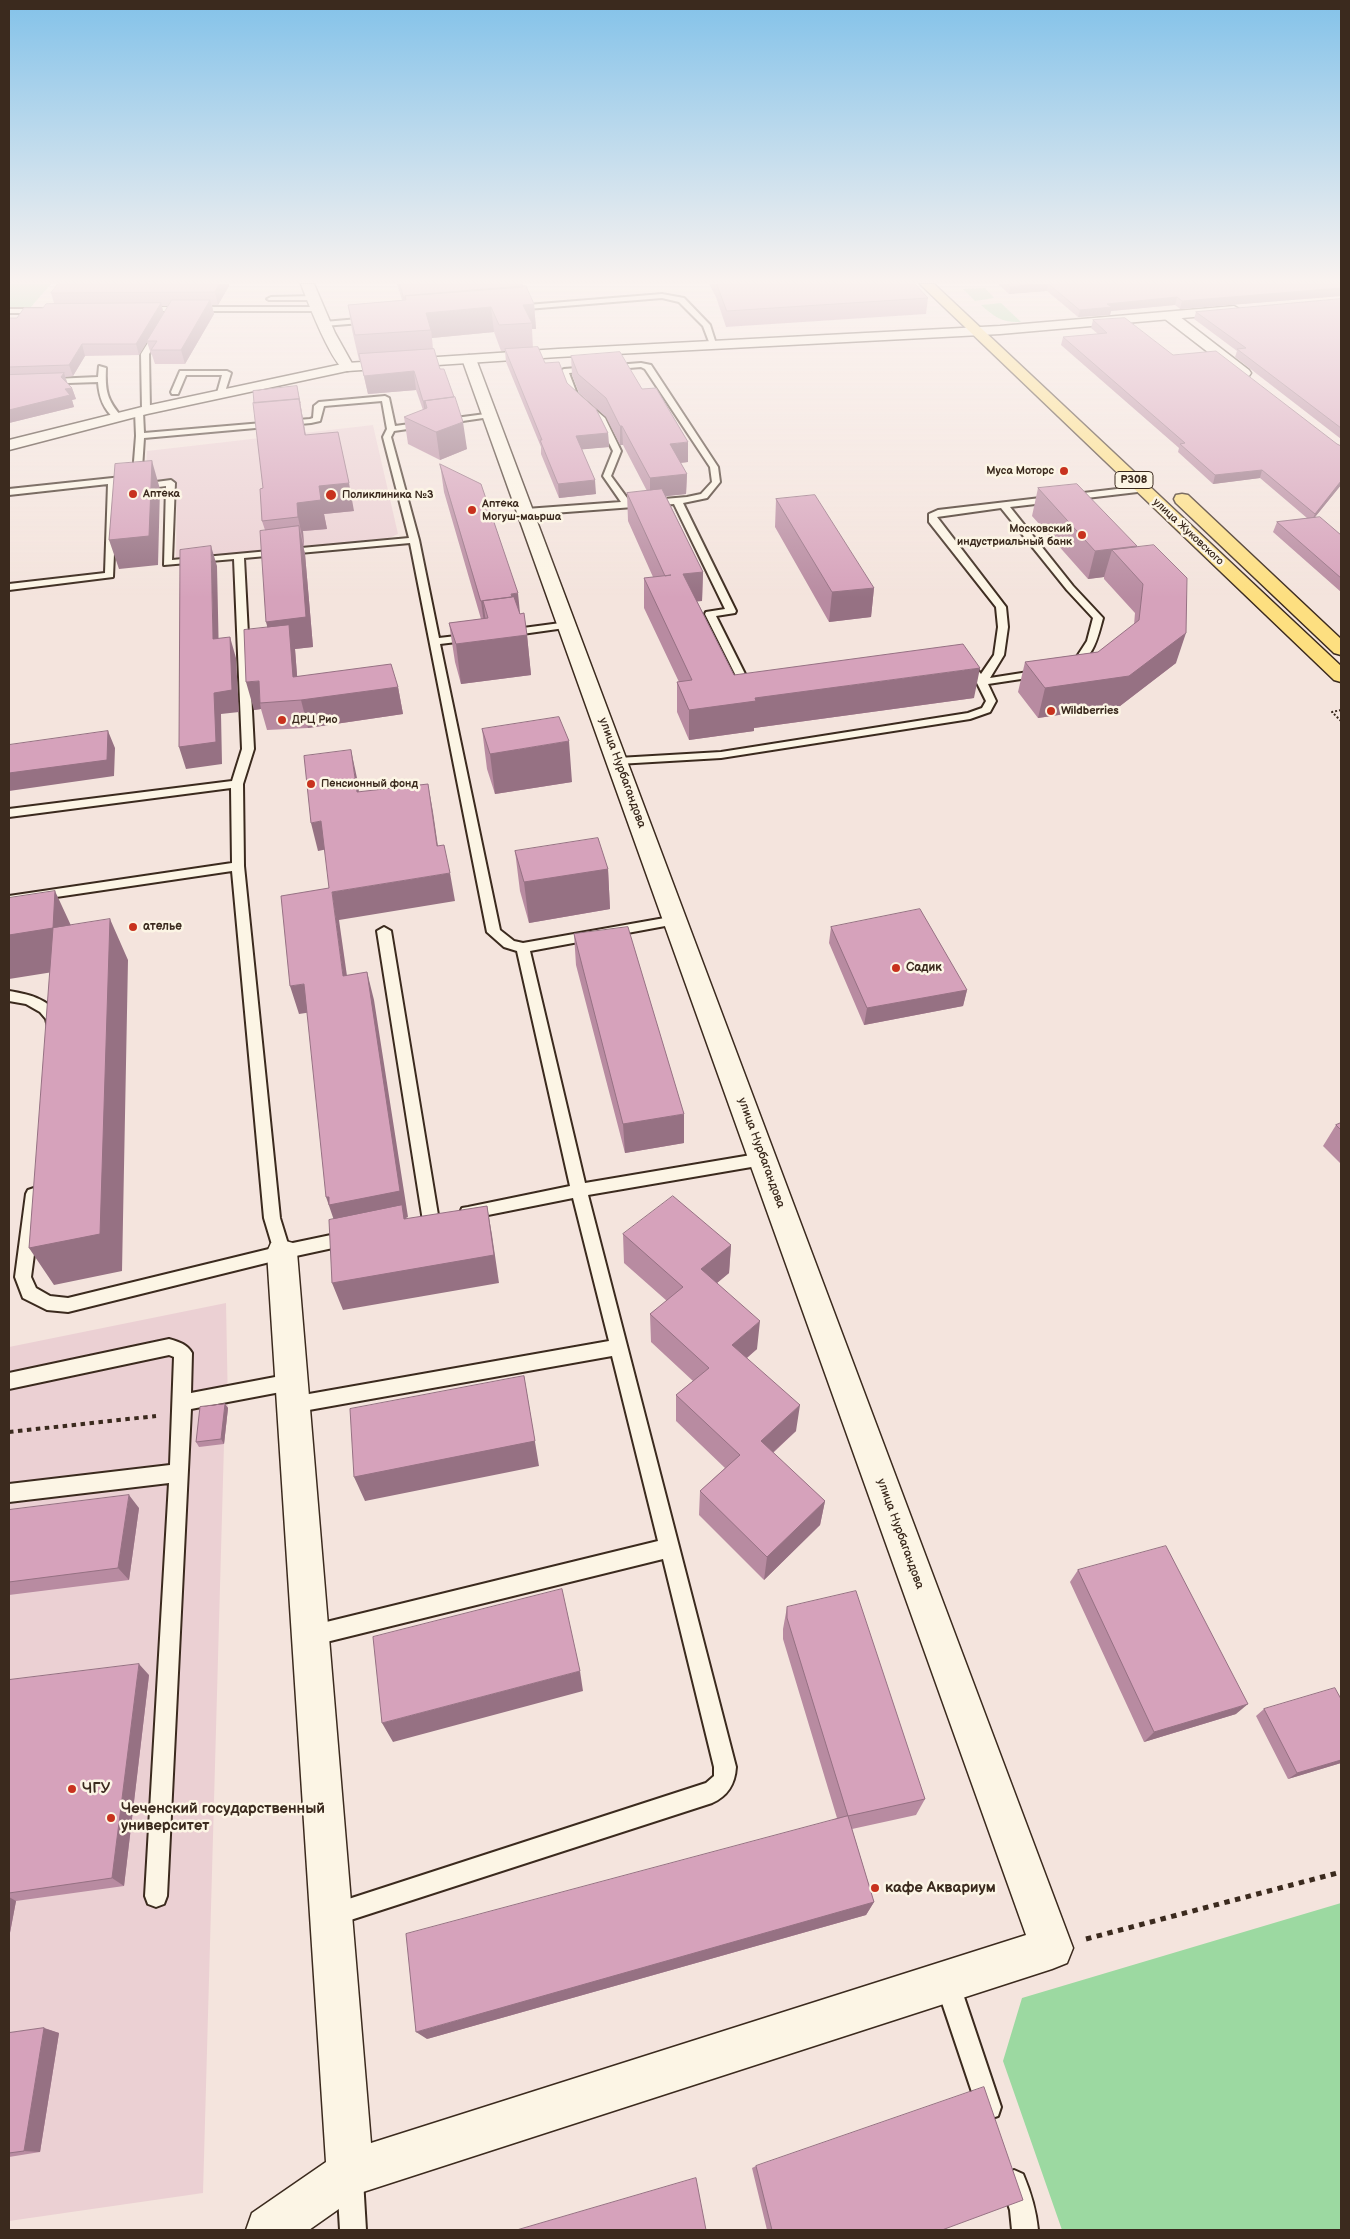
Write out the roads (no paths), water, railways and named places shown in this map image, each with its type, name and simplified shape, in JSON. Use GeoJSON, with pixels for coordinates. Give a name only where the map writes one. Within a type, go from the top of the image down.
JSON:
{"type":"FeatureCollection","features":[{"type":"Feature","properties":{"kind":"main road","name":"улица Жуковского"},"geometry":{"type":"LineString","coordinates":[[1036,388],[1341,676]]}},
{"type":"Feature","properties":{"kind":"main road","name":"P308"},"geometry":{"type":"LineString","coordinates":[[1168,486],[1341,649]]}},
{"type":"Feature","properties":{"kind":"street"},"geometry":{"type":"LineString","coordinates":[[9,444],[118,416],[243,388]]}},
{"type":"Feature","properties":{"kind":"street","name":"улица Нурбагандова"},"geometry":{"type":"LineString","coordinates":[[480,388],[1052,1948],[947,1982]]}},
{"type":"Feature","properties":{"kind":"street"},"geometry":{"type":"LineString","coordinates":[[282,1252],[350,2174]]}},
{"type":"Feature","properties":{"kind":"street"},"geometry":{"type":"LineString","coordinates":[[269,2230],[350,2174],[947,1982]]}},
{"type":"Feature","properties":{"kind":"lane"},"geometry":{"type":"LineString","coordinates":[[101,388],[112,413],[118,416]]}},
{"type":"Feature","properties":{"kind":"lane"},"geometry":{"type":"LineString","coordinates":[[144,388],[136,487],[171,483],[167,563],[414,540]]}},
{"type":"Feature","properties":{"kind":"lane"},"geometry":{"type":"LineString","coordinates":[[221,393],[222,388]]}},
{"type":"Feature","properties":{"kind":"lane"},"geometry":{"type":"LineString","coordinates":[[571,388],[573,394],[602,420],[608,432],[617,451],[607,476],[627,504]]}},
{"type":"Feature","properties":{"kind":"lane"},"geometry":{"type":"LineString","coordinates":[[526,512],[677,500],[704,496],[716,482],[714,467],[662,388]]}},
{"type":"Feature","properties":{"kind":"lane"},"geometry":{"type":"LineString","coordinates":[[140,436],[311,421],[317,419],[318,406],[322,404],[385,398],[391,428],[387,437],[414,540],[494,932],[508,944],[523,948],[676,920]]}},
{"type":"Feature","properties":{"kind":"lane"},"geometry":{"type":"LineString","coordinates":[[391,428],[490,415]]}},
{"type":"Feature","properties":{"kind":"lane"},"geometry":{"type":"LineString","coordinates":[[9,492],[136,479]]}},
{"type":"Feature","properties":{"kind":"lane"},"geometry":{"type":"LineString","coordinates":[[9,587],[110,575],[114,481]]}},
{"type":"Feature","properties":{"kind":"lane"},"geometry":{"type":"LineString","coordinates":[[982,682],[999,654],[1003,627],[1001,607],[932,518],[938,513],[1142,489]]}},
{"type":"Feature","properties":{"kind":"lane"},"geometry":{"type":"LineString","coordinates":[[677,500],[731,611],[710,614],[749,691],[758,689]]}},
{"type":"Feature","properties":{"kind":"lane"},"geometry":{"type":"LineString","coordinates":[[982,682],[1058,669],[1080,660],[1092,640],[1098,618],[1070,588],[1004,506]]}},
{"type":"Feature","properties":{"kind":"lane"},"geometry":{"type":"LineString","coordinates":[[239,556],[248,749],[237,784],[238,866],[272,1218],[282,1252]]}},
{"type":"Feature","properties":{"kind":"lane"},"geometry":{"type":"LineString","coordinates":[[501,634],[568,625]]}},
{"type":"Feature","properties":{"kind":"lane"},"geometry":{"type":"LineString","coordinates":[[434,642],[482,636]]}},
{"type":"Feature","properties":{"kind":"lane"},"geometry":{"type":"LineString","coordinates":[[618,761],[721,755],[970,716],[986,710],[991,701],[982,682],[964,661],[954,662]]}},
{"type":"Feature","properties":{"kind":"lane"},"geometry":{"type":"LineString","coordinates":[[9,813],[237,784]]}},
{"type":"Feature","properties":{"kind":"lane"},"geometry":{"type":"LineString","coordinates":[[9,900],[238,866]]}},
{"type":"Feature","properties":{"kind":"lane"},"geometry":{"type":"LineString","coordinates":[[384,931],[421,1223],[579,1190],[763,1159]]}},
{"type":"Feature","properties":{"kind":"lane"},"geometry":{"type":"LineString","coordinates":[[331,1916],[712,1792],[720,1787],[725,1778],[725,1768],[579,1190],[523,948]]}},
{"type":"Feature","properties":{"kind":"lane"},"geometry":{"type":"LineString","coordinates":[[9,996],[31,1000],[47,1010],[54,1024],[52,1043]]}},
{"type":"Feature","properties":{"kind":"lane"},"geometry":{"type":"LineString","coordinates":[[36,1179],[23,1277],[29,1293],[47,1303],[68,1305],[282,1252],[366,1235]]}},
{"type":"Feature","properties":{"kind":"lane"},"geometry":{"type":"LineString","coordinates":[[9,1381],[174,1347],[183,1353],[182,1408],[156,1896]]}},
{"type":"Feature","properties":{"kind":"lane"},"geometry":{"type":"LineString","coordinates":[[182,1408],[619,1347]]}},
{"type":"Feature","properties":{"kind":"lane"},"geometry":{"type":"LineString","coordinates":[[9,1493],[178,1473]]}},
{"type":"Feature","properties":{"kind":"lane"},"geometry":{"type":"LineString","coordinates":[[310,1636],[670,1548]]}},
{"type":"Feature","properties":{"kind":"lane"},"geometry":{"type":"LineString","coordinates":[[947,1982],[996,2128]]}},
{"type":"Feature","properties":{"kind":"lane"},"geometry":{"type":"LineString","coordinates":[[1008,2164],[1023,2210],[1025,2230]]}},
{"type":"Feature","properties":{"kind":"lane"},"geometry":{"type":"LineString","coordinates":[[350,2174],[353,2230]]}},
{"type":"Feature","properties":{"kind":"place","name":"Муса Моторс"},"geometry":{"type":"Point","coordinates":[1064,471]}},
{"type":"Feature","properties":{"kind":"place","name":"Аптека"},"geometry":{"type":"Point","coordinates":[133,494]}},
{"type":"Feature","properties":{"kind":"place","name":"Поликлиника №3"},"geometry":{"type":"Point","coordinates":[331,495]}},
{"type":"Feature","properties":{"kind":"place","name":"Аптека Могуш-маьрша"},"geometry":{"type":"Point","coordinates":[472,510]}},
{"type":"Feature","properties":{"kind":"place","name":"Московский индустриальный банк"},"geometry":{"type":"Point","coordinates":[1082,535]}},
{"type":"Feature","properties":{"kind":"place","name":"Wildberries"},"geometry":{"type":"Point","coordinates":[1051,711]}},
{"type":"Feature","properties":{"kind":"place","name":"ДРЦ Рио"},"geometry":{"type":"Point","coordinates":[282,720]}},
{"type":"Feature","properties":{"kind":"place","name":"Пенсионный фонд"},"geometry":{"type":"Point","coordinates":[311,784]}},
{"type":"Feature","properties":{"kind":"place","name":"ателье"},"geometry":{"type":"Point","coordinates":[133,927]}},
{"type":"Feature","properties":{"kind":"place","name":"Садик"},"geometry":{"type":"Point","coordinates":[896,968]}},
{"type":"Feature","properties":{"kind":"place","name":"ЧГУ"},"geometry":{"type":"Point","coordinates":[72,1789]}},
{"type":"Feature","properties":{"kind":"place","name":"Чеченский государственный университет"},"geometry":{"type":"Point","coordinates":[111,1818]}},
{"type":"Feature","properties":{"kind":"place","name":"кафе Аквариум"},"geometry":{"type":"Point","coordinates":[875,1888]}}]}
